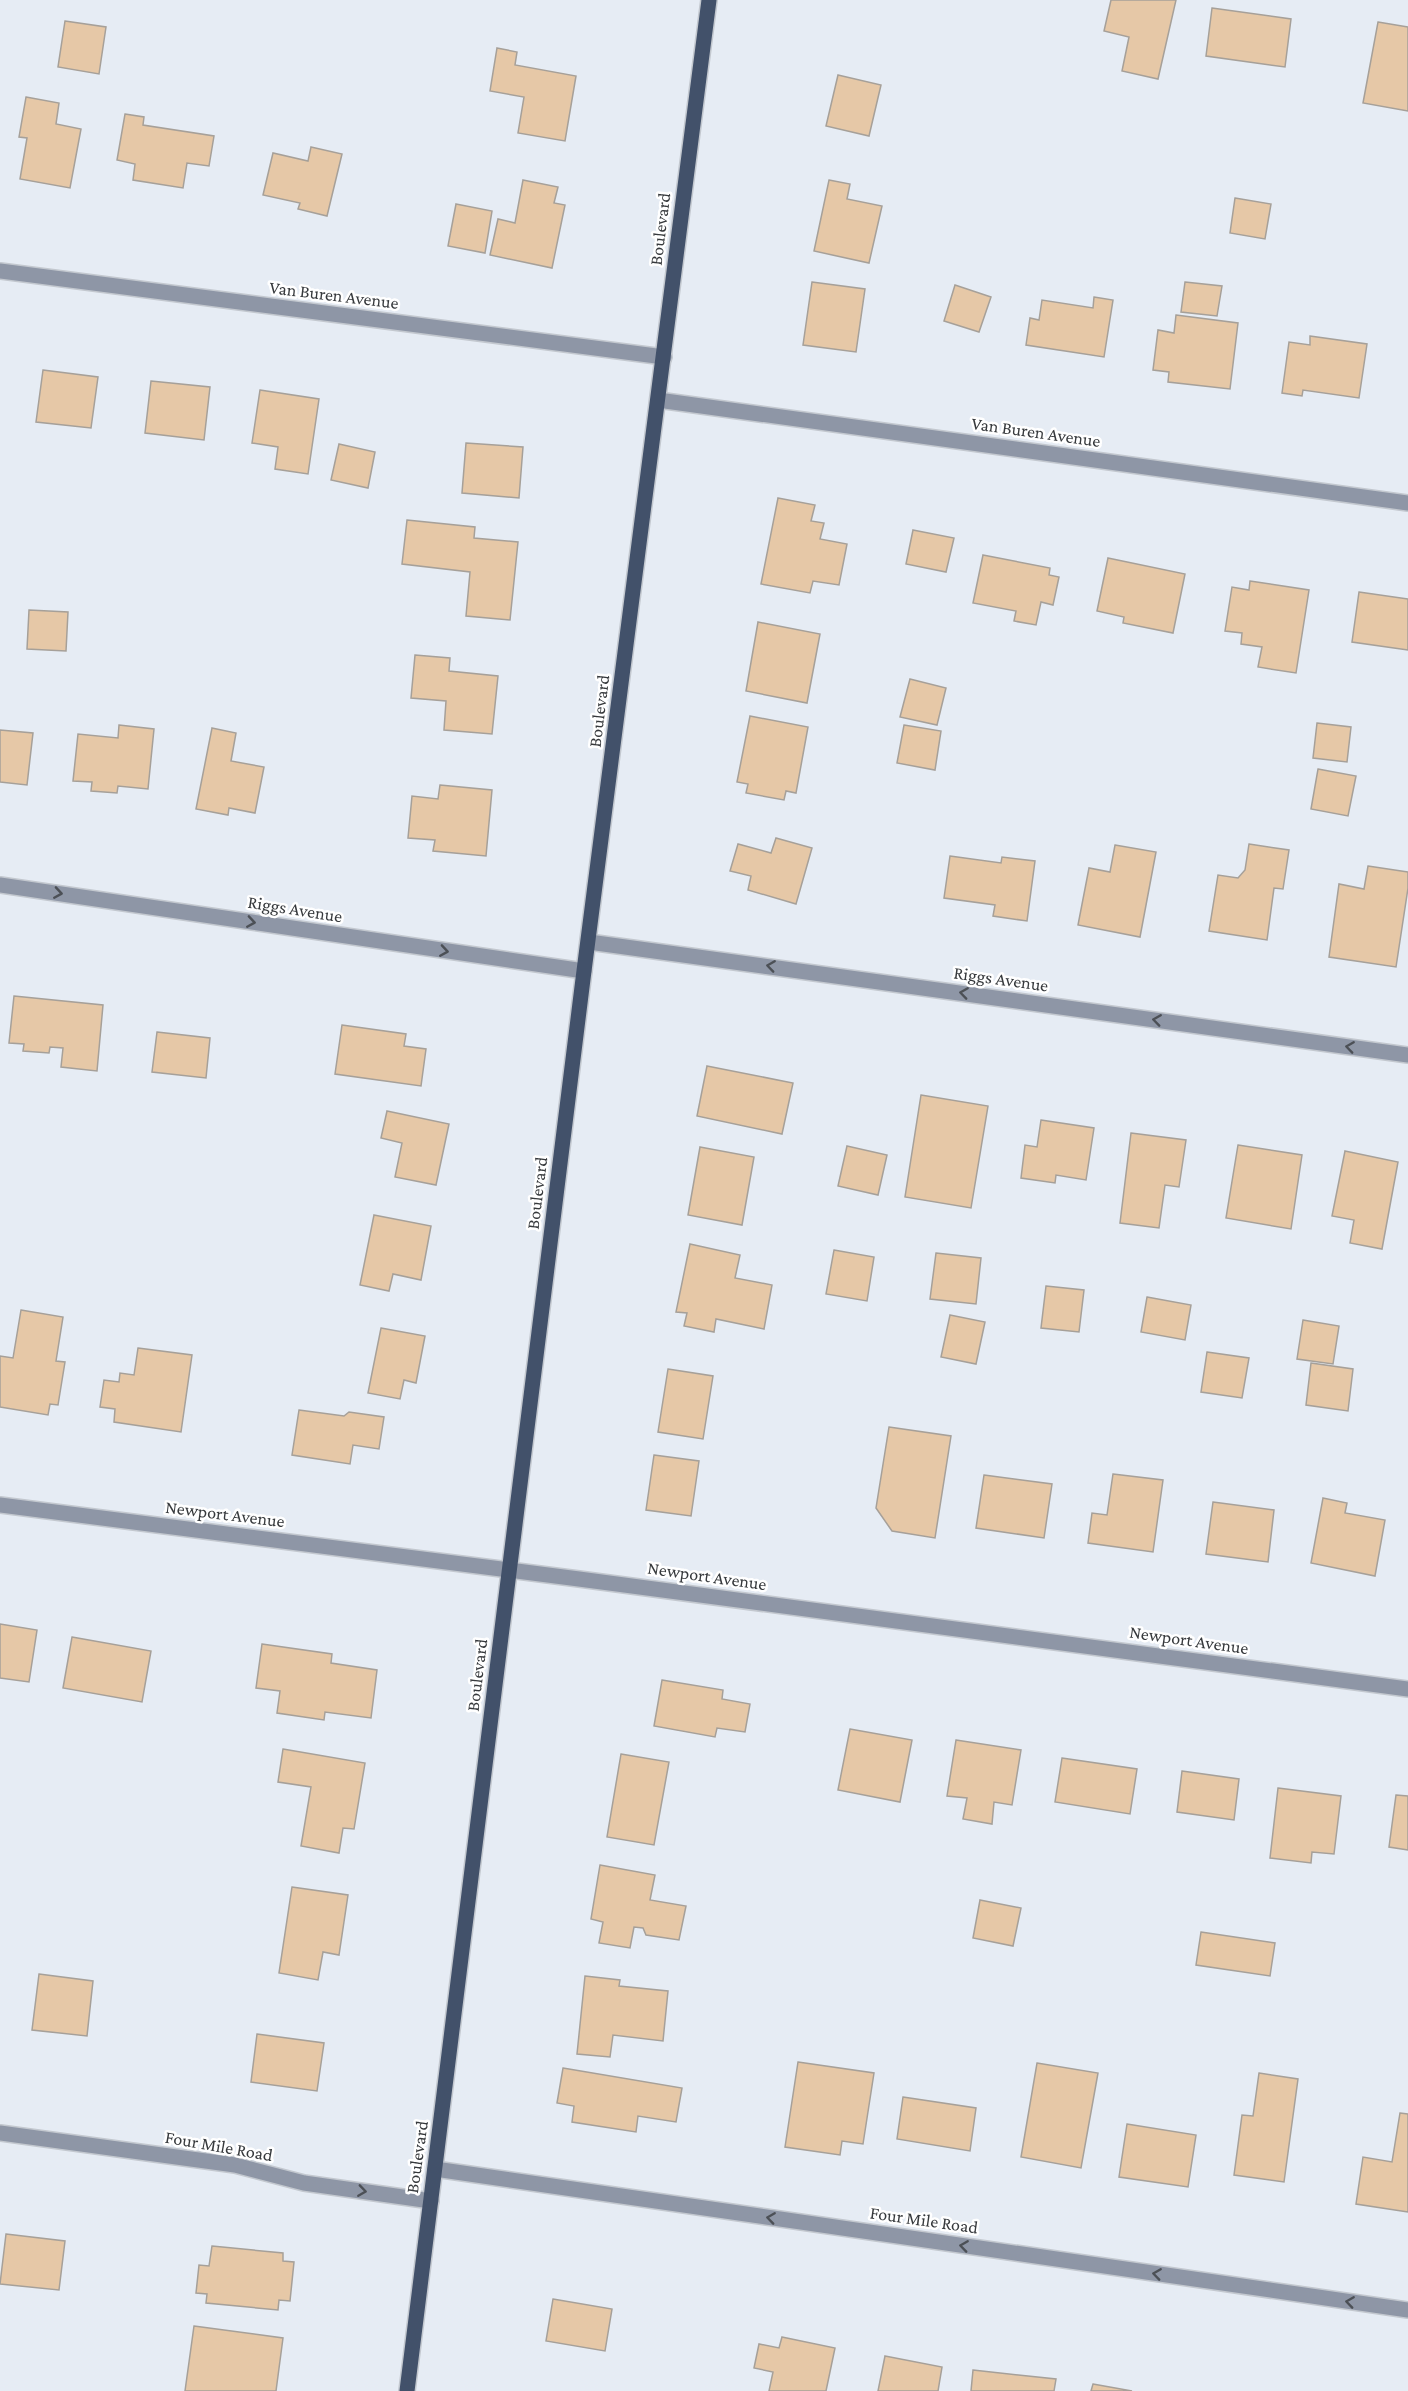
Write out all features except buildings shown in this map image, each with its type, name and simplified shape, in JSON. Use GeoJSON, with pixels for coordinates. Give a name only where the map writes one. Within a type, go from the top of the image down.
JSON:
{"type":"FeatureCollection","features":[{"type":"Feature","properties":{"kind":"main road","name":"Boulevard"},"geometry":{"type":"LineString","coordinates":[[407,2391],[584,971],[709,0]]}},
{"type":"Feature","properties":{"kind":"street","name":"Van Buren Avenue"},"geometry":{"type":"LineString","coordinates":[[0,272],[663,357]]}},
{"type":"Feature","properties":{"kind":"street","name":"Van Buren Avenue"},"geometry":{"type":"LineString","coordinates":[[658,400],[1408,503]]}},
{"type":"Feature","properties":{"kind":"street","name":"Riggs Avenue"},"geometry":{"type":"LineString","coordinates":[[0,885],[584,971]]}},
{"type":"Feature","properties":{"kind":"street","name":"Riggs Avenue"},"geometry":{"type":"LineString","coordinates":[[588,942],[1408,1055]]}},
{"type":"Feature","properties":{"kind":"street","name":"Newport Avenue"},"geometry":{"type":"LineString","coordinates":[[0,1505],[1408,1689]]}},
{"type":"Feature","properties":{"kind":"street","name":"Four Mile Road"},"geometry":{"type":"LineString","coordinates":[[0,2133],[235,2165],[304,2183],[431,2201]]}},
{"type":"Feature","properties":{"kind":"street","name":"Four Mile Road"},"geometry":{"type":"LineString","coordinates":[[435,2169],[1408,2310]]}}]}
